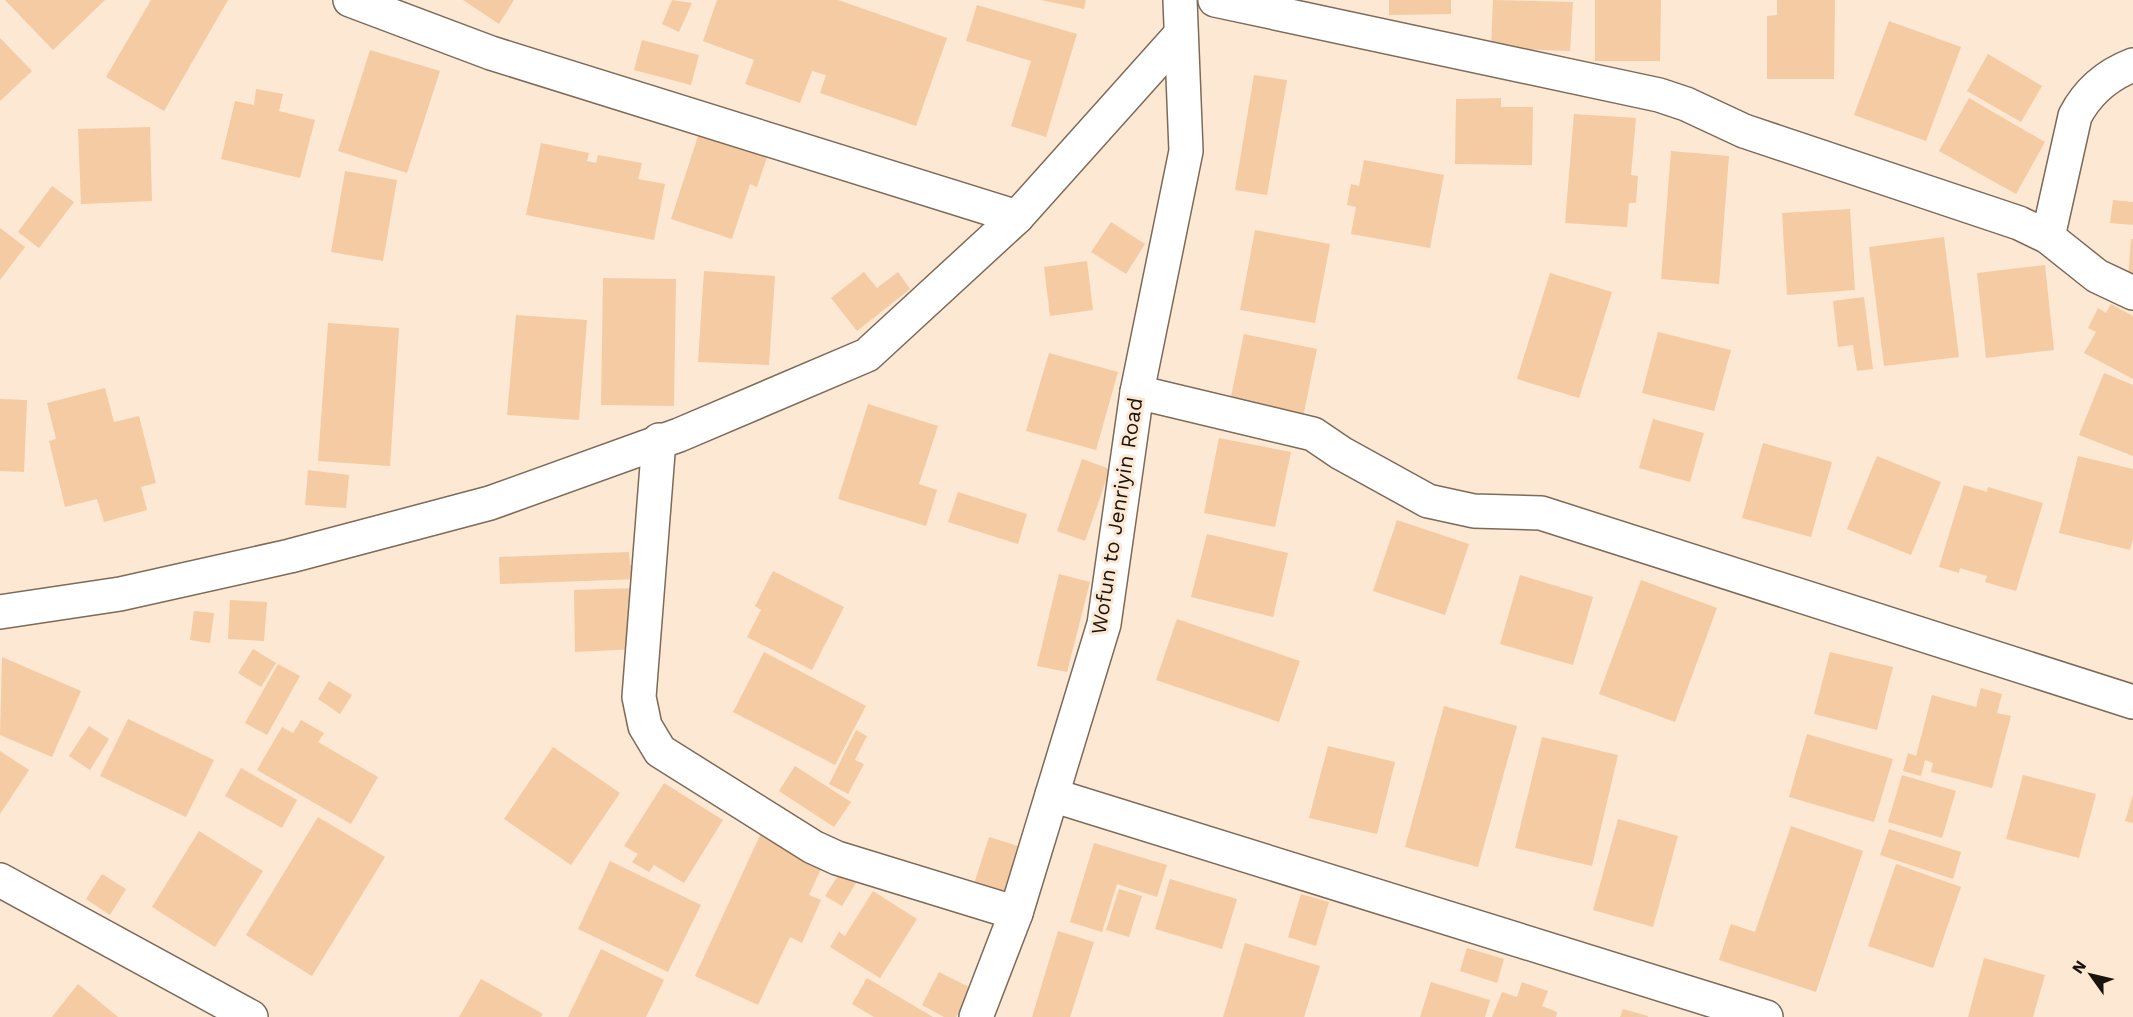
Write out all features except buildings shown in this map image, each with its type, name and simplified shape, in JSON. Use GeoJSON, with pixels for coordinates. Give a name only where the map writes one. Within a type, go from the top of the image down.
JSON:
{"type":"FeatureCollection","features":[{"type":"Feature","properties":{"kind":"street"},"geometry":{"type":"LineString","coordinates":[[350,0],[491,53],[1017,217]]}},
{"type":"Feature","properties":{"kind":"street","name":"Wofun to Jenriyin Road"},"geometry":{"type":"LineString","coordinates":[[976,1017],[1016,913],[1104,624],[1137,392],[1186,151],[1180,0]]}},
{"type":"Feature","properties":{"kind":"street"},"geometry":{"type":"LineString","coordinates":[[1215,0],[1659,95],[1686,104],[1744,130],[2019,224],[2048,237],[2097,276],[2133,293]]}},
{"type":"Feature","properties":{"kind":"street"},"geometry":{"type":"LineString","coordinates":[[0,612],[120,594],[290,556],[490,503],[658,440],[679,435],[867,355],[1017,217],[1181,34]]}},
{"type":"Feature","properties":{"kind":"street"},"geometry":{"type":"LineString","coordinates":[[2048,237],[2075,116],[2084,99],[2102,81],[2133,65]]}},
{"type":"Feature","properties":{"kind":"street"},"geometry":{"type":"LineString","coordinates":[[1137,392],[1314,434],[1349,458],[1428,501],[1474,511],[1542,513],[2133,702]]}},
{"type":"Feature","properties":{"kind":"street"},"geometry":{"type":"LineString","coordinates":[[658,440],[639,697],[645,726],[660,751],[813,847],[837,858],[1016,913]]}},
{"type":"Feature","properties":{"kind":"street"},"geometry":{"type":"LineString","coordinates":[[1052,795],[1766,1017]]}},
{"type":"Feature","properties":{"kind":"street"},"geometry":{"type":"LineString","coordinates":[[0,880],[251,1017]]}}]}
